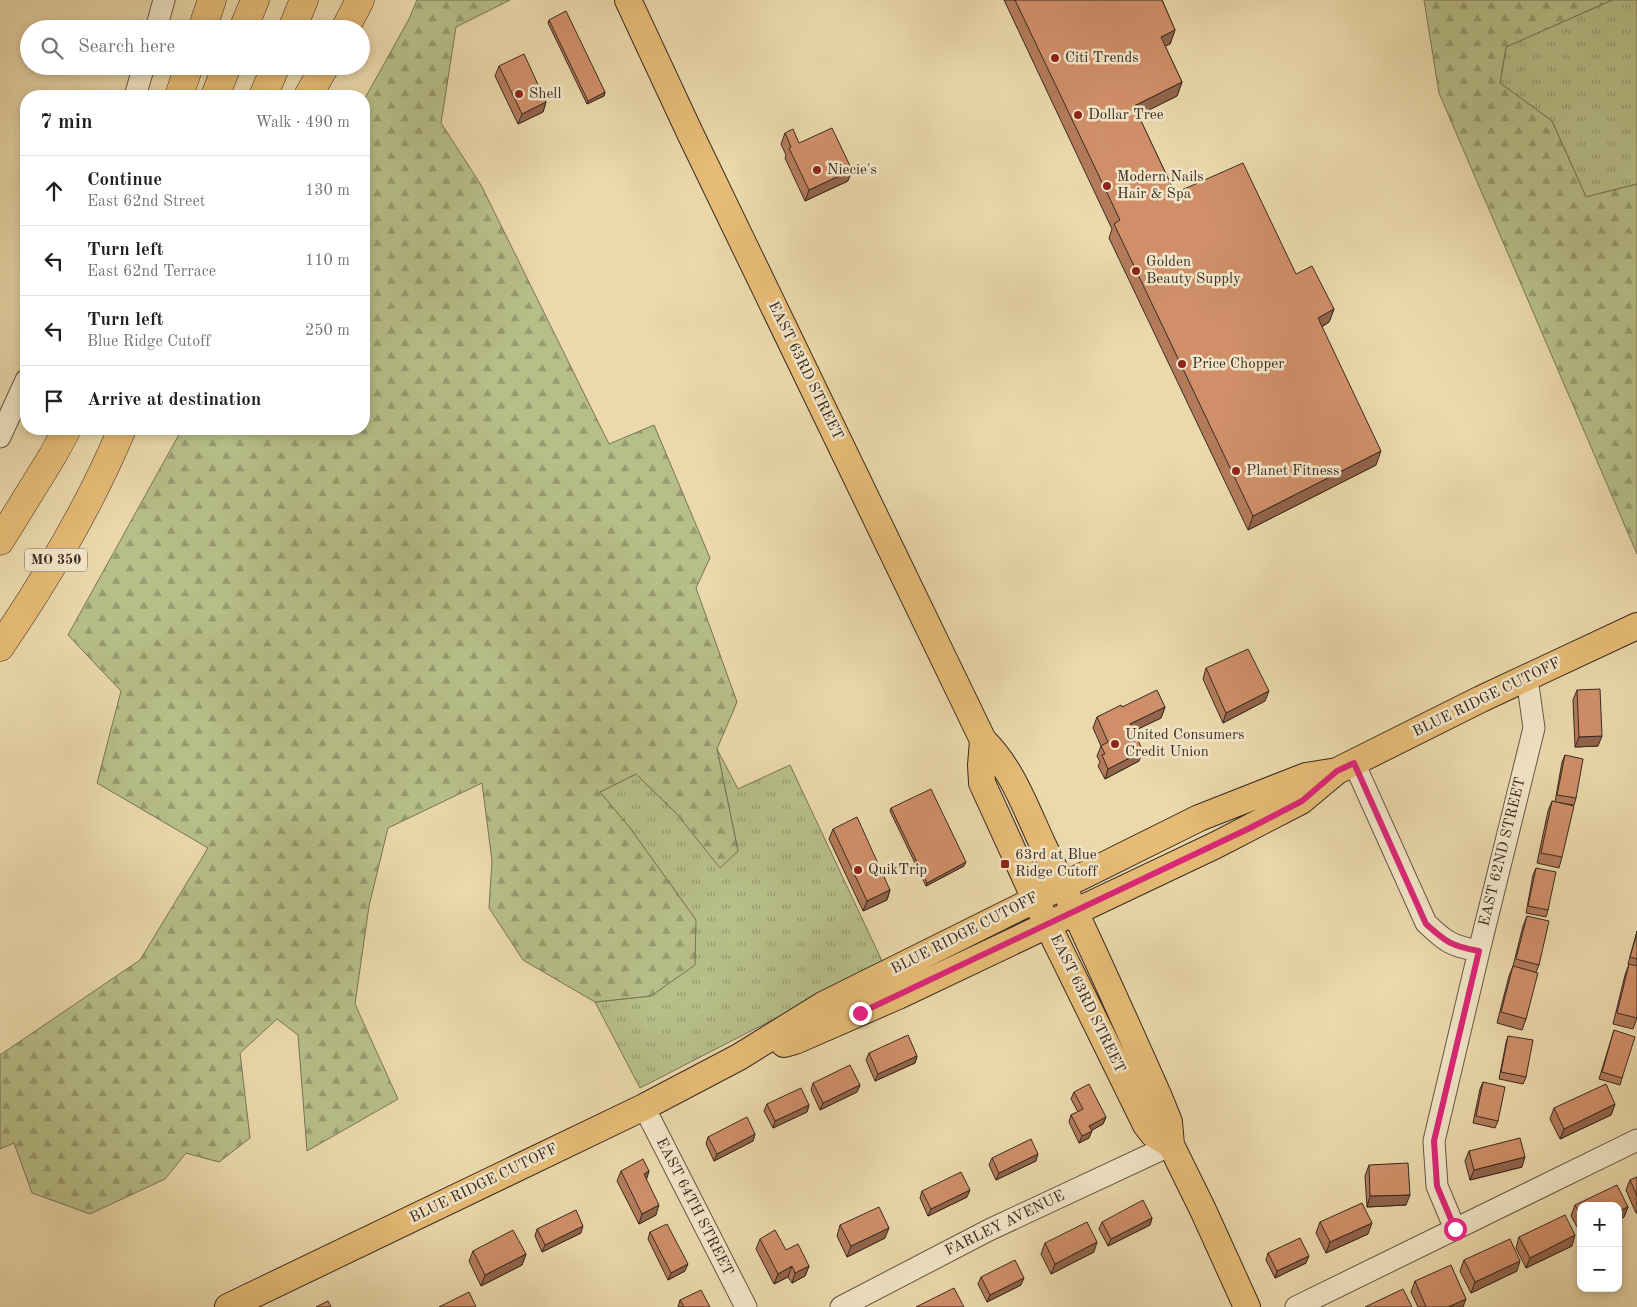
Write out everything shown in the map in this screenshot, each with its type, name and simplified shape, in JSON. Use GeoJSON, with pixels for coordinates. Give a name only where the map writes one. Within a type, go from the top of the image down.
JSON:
{"type":"FeatureCollection","features":[{"type":"Feature","properties":{"kind":"highway"},"geometry":{"type":"LineString","coordinates":[[205,20],[212,0]]}},
{"type":"Feature","properties":{"kind":"highway"},"geometry":{"type":"LineString","coordinates":[[247,20],[255,0]]}},
{"type":"Feature","properties":{"kind":"highway"},"geometry":{"type":"LineString","coordinates":[[296,20],[304,0]]}},
{"type":"Feature","properties":{"kind":"highway"},"geometry":{"type":"LineString","coordinates":[[350,20],[360,0]]}},
{"type":"Feature","properties":{"kind":"highway"},"geometry":{"type":"LineString","coordinates":[[181,90],[186,75]]}},
{"type":"Feature","properties":{"kind":"highway"},"geometry":{"type":"LineString","coordinates":[[217,90],[223,75]]}},
{"type":"Feature","properties":{"kind":"highway"},"geometry":{"type":"LineString","coordinates":[[266,90],[272,75]]}},
{"type":"Feature","properties":{"kind":"highway"},"geometry":{"type":"LineString","coordinates":[[311,90],[320,75]]}},
{"type":"Feature","properties":{"kind":"highway"},"geometry":{"type":"LineString","coordinates":[[38,480],[54,435]]}},
{"type":"Feature","properties":{"kind":"highway"},"geometry":{"type":"LineString","coordinates":[[0,541],[64,435]]}},
{"type":"Feature","properties":{"kind":"highway","name":"MO 350"},"geometry":{"type":"LineString","coordinates":[[0,647],[33,599],[66,542],[105,469],[119,435]]}},
{"type":"Feature","properties":{"kind":"highway"},"geometry":{"type":"LineString","coordinates":[[105,469],[125,435]]}},
{"type":"Feature","properties":{"kind":"main road","name":"EAST 63RD STREET"},"geometry":{"type":"LineString","coordinates":[[628,0],[983,740],[994,751],[1007,771],[1063,885],[1160,1096],[1169,1122],[1171,1145],[1247,1307]]}},
{"type":"Feature","properties":{"kind":"main road","name":"BLUE RIDGE CUTOFF"},"geometry":{"type":"LineString","coordinates":[[739,1057],[796,1041],[898,996],[1216,845],[1302,801],[1346,767],[1637,626]]}},
{"type":"Feature","properties":{"kind":"main road","name":"EAST 63RD STREET"},"geometry":{"type":"LineString","coordinates":[[983,740],[982,783],[1035,899],[1146,1125],[1153,1134],[1171,1145]]}},
{"type":"Feature","properties":{"kind":"main road","name":"BLUE RIDGE CUTOFF"},"geometry":{"type":"LineString","coordinates":[[228,1307],[644,1107],[739,1057],[824,1006],[1199,818],[1306,776],[1346,767]]}},
{"type":"Feature","properties":{"kind":"street"},"geometry":{"type":"LineString","coordinates":[[158,20],[164,0]]}},
{"type":"Feature","properties":{"kind":"street"},"geometry":{"type":"LineString","coordinates":[[136,90],[141,75]]}},
{"type":"Feature","properties":{"kind":"street"},"geometry":{"type":"LineString","coordinates":[[0,437],[20,393]]}},
{"type":"Feature","properties":{"kind":"street","name":"EAST 62ND STREET"},"geometry":{"type":"LineString","coordinates":[[1455,1229],[1437,1186],[1434,1141],[1534,728],[1527,678]]}},
{"type":"Feature","properties":{"kind":"street"},"geometry":{"type":"LineString","coordinates":[[1346,767],[1426,924],[1446,942],[1459,948],[1479,951]]}},
{"type":"Feature","properties":{"kind":"street","name":"EAST 64TH STREET"},"geometry":{"type":"LineString","coordinates":[[644,1107],[746,1307]]}},
{"type":"Feature","properties":{"kind":"street"},"geometry":{"type":"LineString","coordinates":[[1296,1307],[1637,1140]]}},
{"type":"Feature","properties":{"kind":"street","name":"FARLEY AVENUE"},"geometry":{"type":"LineString","coordinates":[[841,1307],[989,1230],[1171,1145]]}},
{"type":"Feature","properties":{"kind":"green space"},"geometry":{"type":"Polygon","coordinates":[[[417,0],[510,0],[456,27],[441,123],[481,185],[609,444],[654,425],[710,558],[696,588],[737,702],[717,749],[738,851],[720,868],[677,814],[636,774],[600,792],[630,828],[696,920],[695,965],[651,996],[595,1002],[523,960],[489,908],[492,861],[482,783],[388,828],[369,906],[355,1004],[398,1099],[307,1151],[298,1035],[277,1019],[240,1053],[250,1138],[219,1162],[186,1153],[165,1179],[90,1214],[32,1193],[14,1143],[0,1149],[0,1055],[140,960],[208,848],[97,783],[121,691],[68,635],[179,435],[370,435],[370,90],[409,19],[417,0]]]}},
{"type":"Feature","properties":{"kind":"green space"},"geometry":{"type":"Polygon","coordinates":[[[1424,0],[1612,0],[1506,47],[1500,83],[1552,121],[1586,197],[1637,184],[1637,554],[1439,93],[1424,0]]]}},
{"type":"Feature","properties":{"kind":"green space"},"geometry":{"type":"Polygon","coordinates":[[[1612,0],[1637,0],[1637,184],[1586,197],[1552,121],[1500,83],[1506,47],[1612,0]]]}},
{"type":"Feature","properties":{"kind":"green space"},"geometry":{"type":"Polygon","coordinates":[[[717,749],[738,789],[790,765],[883,963],[640,1088],[595,1002],[651,996],[696,920],[630,828],[600,792],[636,774],[677,814],[738,851],[717,749]]]}},
{"type":"Feature","properties":{"kind":"building"},"geometry":{"type":"Polygon","coordinates":[[[1015,0],[1162,0],[1175,30],[1161,37],[1182,82],[1134,106],[1175,193],[1243,163],[1296,274],[1312,266],[1334,309],[1318,318],[1381,451],[1253,516],[1114,224],[1120,220],[1015,0]]]}},
{"type":"Feature","properties":{"kind":"building","name":"Shell"},"geometry":{"type":"Polygon","coordinates":[[[566,11],[605,92],[588,101],[549,20],[566,11]]]}},
{"type":"Feature","properties":{"kind":"building","name":"Shell"},"geometry":{"type":"Polygon","coordinates":[[[524,54],[546,102],[522,114],[499,66],[524,54]]]}},
{"type":"Feature","properties":{"kind":"building","name":"Niecie's"},"geometry":{"type":"Polygon","coordinates":[[[832,128],[852,170],[809,190],[789,148],[791,147],[785,133],[793,129],[799,143],[832,128]]]}},
{"type":"Feature","properties":{"kind":"building"},"geometry":{"type":"Polygon","coordinates":[[[1248,649],[1269,691],[1226,713],[1206,668],[1248,649]]]}},
{"type":"Feature","properties":{"kind":"building"},"geometry":{"type":"Polygon","coordinates":[[[1600,689],[1602,736],[1579,737],[1577,690],[1600,689]]]}},
{"type":"Feature","properties":{"kind":"building","name":"United Consumers Credit Union"},"geometry":{"type":"Polygon","coordinates":[[[1157,690],[1165,707],[1130,724],[1143,751],[1108,769],[1102,755],[1105,754],[1101,746],[1108,742],[1097,717],[1157,690]]]}},
{"type":"Feature","properties":{"kind":"building"},"geometry":{"type":"Polygon","coordinates":[[[1565,755],[1583,759],[1576,798],[1557,795],[1565,755]]]}},
{"type":"Feature","properties":{"kind":"building","name":"QuikTrip"},"geometry":{"type":"Polygon","coordinates":[[[931,789],[966,862],[927,883],[891,808],[931,789]]]}},
{"type":"Feature","properties":{"kind":"building"},"geometry":{"type":"Polygon","coordinates":[[[1552,801],[1574,806],[1562,857],[1541,853],[1552,801]]]}},
{"type":"Feature","properties":{"kind":"building","name":"QuikTrip"},"geometry":{"type":"Polygon","coordinates":[[[857,817],[890,890],[867,901],[833,829],[857,817]]]}},
{"type":"Feature","properties":{"kind":"building"},"geometry":{"type":"Polygon","coordinates":[[[1536,868],[1556,872],[1548,910],[1528,906],[1536,868]]]}},
{"type":"Feature","properties":{"kind":"building"},"geometry":{"type":"Polygon","coordinates":[[[1527,916],[1549,921],[1539,965],[1516,959],[1527,916]]]}},
{"type":"Feature","properties":{"kind":"building"},"geometry":{"type":"Polygon","coordinates":[[[1637,933],[1637,959],[1630,957],[1637,933]]]}},
{"type":"Feature","properties":{"kind":"building"},"geometry":{"type":"Polygon","coordinates":[[[1629,964],[1637,966],[1637,1018],[1617,1013],[1629,964]]]}},
{"type":"Feature","properties":{"kind":"building"},"geometry":{"type":"Polygon","coordinates":[[[1513,966],[1538,973],[1526,1019],[1501,1012],[1513,966]]]}},
{"type":"Feature","properties":{"kind":"building"},"geometry":{"type":"Polygon","coordinates":[[[1614,1030],[1635,1037],[1622,1078],[1602,1072],[1614,1030]]]}},
{"type":"Feature","properties":{"kind":"building"},"geometry":{"type":"Polygon","coordinates":[[[908,1035],[917,1056],[878,1074],[869,1053],[908,1035]]]}},
{"type":"Feature","properties":{"kind":"building"},"geometry":{"type":"Polygon","coordinates":[[[1508,1036],[1533,1040],[1526,1077],[1501,1072],[1508,1036]]]}},
{"type":"Feature","properties":{"kind":"building"},"geometry":{"type":"Polygon","coordinates":[[[850,1065],[860,1085],[823,1103],[813,1083],[850,1065]]]}},
{"type":"Feature","properties":{"kind":"building"},"geometry":{"type":"Polygon","coordinates":[[[1483,1082],[1505,1087],[1498,1121],[1476,1116],[1483,1082]]]}},
{"type":"Feature","properties":{"kind":"building"},"geometry":{"type":"Polygon","coordinates":[[[1089,1084],[1106,1117],[1089,1126],[1092,1131],[1082,1136],[1071,1115],[1083,1109],[1074,1092],[1089,1084]]]}},
{"type":"Feature","properties":{"kind":"building"},"geometry":{"type":"Polygon","coordinates":[[[1606,1084],[1615,1104],[1564,1129],[1554,1108],[1606,1084]]]}},
{"type":"Feature","properties":{"kind":"building"},"geometry":{"type":"Polygon","coordinates":[[[801,1088],[809,1105],[775,1121],[767,1104],[801,1088]]]}},
{"type":"Feature","properties":{"kind":"building"},"geometry":{"type":"Polygon","coordinates":[[[747,1117],[755,1134],[717,1154],[708,1137],[747,1117]]]}},
{"type":"Feature","properties":{"kind":"building"},"geometry":{"type":"Polygon","coordinates":[[[1520,1138],[1525,1157],[1474,1170],[1469,1151],[1520,1138]]]}},
{"type":"Feature","properties":{"kind":"building"},"geometry":{"type":"Polygon","coordinates":[[[1031,1139],[1038,1154],[999,1173],[992,1158],[1031,1139]]]}},
{"type":"Feature","properties":{"kind":"building"},"geometry":{"type":"Polygon","coordinates":[[[643,1159],[649,1171],[644,1174],[659,1205],[642,1214],[621,1171],[643,1159]]]}},
{"type":"Feature","properties":{"kind":"building"},"geometry":{"type":"Polygon","coordinates":[[[1408,1163],[1410,1195],[1370,1196],[1369,1165],[1408,1163]]]}},
{"type":"Feature","properties":{"kind":"building"},"geometry":{"type":"Polygon","coordinates":[[[961,1172],[970,1190],[931,1209],[922,1191],[961,1172]]]}},
{"type":"Feature","properties":{"kind":"building"},"geometry":{"type":"Polygon","coordinates":[[[1637,1177],[1637,1196],[1630,1180],[1637,1177]]]}},
{"type":"Feature","properties":{"kind":"building"},"geometry":{"type":"Polygon","coordinates":[[[1617,1185],[1628,1207],[1622,1209],[1622,1202],[1581,1202],[1617,1185]]]}},
{"type":"Feature","properties":{"kind":"building"},"geometry":{"type":"Polygon","coordinates":[[[1143,1200],[1152,1218],[1111,1239],[1102,1222],[1143,1200]]]}},
{"type":"Feature","properties":{"kind":"building"},"geometry":{"type":"Polygon","coordinates":[[[1362,1203],[1372,1223],[1330,1242],[1320,1222],[1362,1203]]]}},
{"type":"Feature","properties":{"kind":"building"},"geometry":{"type":"Polygon","coordinates":[[[879,1207],[889,1228],[851,1246],[840,1225],[879,1207]]]}},
{"type":"Feature","properties":{"kind":"building"},"geometry":{"type":"Polygon","coordinates":[[[576,1210],[583,1226],[545,1245],[537,1229],[576,1210]]]}},
{"type":"Feature","properties":{"kind":"building"},"geometry":{"type":"Polygon","coordinates":[[[1565,1215],[1575,1235],[1530,1258],[1519,1237],[1565,1215]]]}},
{"type":"Feature","properties":{"kind":"building"},"geometry":{"type":"Polygon","coordinates":[[[1087,1222],[1097,1242],[1055,1264],[1045,1243],[1087,1222]]]}},
{"type":"Feature","properties":{"kind":"building"},"geometry":{"type":"Polygon","coordinates":[[[667,1224],[688,1264],[671,1273],[650,1232],[667,1224]]]}},
{"type":"Feature","properties":{"kind":"building"},"geometry":{"type":"Polygon","coordinates":[[[513,1230],[526,1254],[485,1275],[473,1251],[513,1230]]]}},
{"type":"Feature","properties":{"kind":"building"},"geometry":{"type":"Polygon","coordinates":[[[775,1230],[786,1250],[798,1244],[809,1266],[795,1273],[792,1266],[778,1274],[760,1239],[775,1230]]]}},
{"type":"Feature","properties":{"kind":"building"},"geometry":{"type":"Polygon","coordinates":[[[1300,1238],[1309,1256],[1277,1271],[1268,1253],[1300,1238]]]}},
{"type":"Feature","properties":{"kind":"building"},"geometry":{"type":"Polygon","coordinates":[[[1510,1239],[1520,1261],[1475,1282],[1464,1260],[1510,1239]]]}},
{"type":"Feature","properties":{"kind":"building"},"geometry":{"type":"Polygon","coordinates":[[[1015,1260],[1024,1278],[990,1295],[981,1277],[1015,1260]]]}},
{"type":"Feature","properties":{"kind":"building"},"geometry":{"type":"Polygon","coordinates":[[[1451,1265],[1466,1299],[1448,1307],[1426,1307],[1415,1281],[1451,1265]]]}},
{"type":"Feature","properties":{"kind":"building"},"geometry":{"type":"Polygon","coordinates":[[[954,1288],[964,1307],[916,1307],[954,1288]]]}},
{"type":"Feature","properties":{"kind":"building"},"geometry":{"type":"Polygon","coordinates":[[[1403,1289],[1412,1307],[1365,1307],[1403,1289]]]}},
{"type":"Feature","properties":{"kind":"building"},"geometry":{"type":"Polygon","coordinates":[[[701,1290],[710,1307],[684,1307],[680,1300],[701,1290]]]}},
{"type":"Feature","properties":{"kind":"building"},"geometry":{"type":"Polygon","coordinates":[[[469,1292],[476,1307],[439,1307],[469,1292]]]}},
{"type":"Feature","properties":{"kind":"building"},"geometry":{"type":"Polygon","coordinates":[[[328,1301],[331,1307],[316,1307],[328,1301]]]}},
{"type":"Feature","properties":{"kind":"place","name":"Citi Trends"},"geometry":{"type":"Point","coordinates":[1055,58]}},
{"type":"Feature","properties":{"kind":"place","name":"Shell"},"geometry":{"type":"Point","coordinates":[519,94]}},
{"type":"Feature","properties":{"kind":"place","name":"Dollar Tree"},"geometry":{"type":"Point","coordinates":[1078,115]}},
{"type":"Feature","properties":{"kind":"place","name":"Niecie's"},"geometry":{"type":"Point","coordinates":[817,170]}},
{"type":"Feature","properties":{"kind":"place","name":"Modern Nails Hair & Spa"},"geometry":{"type":"Point","coordinates":[1107,186]}},
{"type":"Feature","properties":{"kind":"place","name":"Golden Beauty Supply"},"geometry":{"type":"Point","coordinates":[1136,271]}},
{"type":"Feature","properties":{"kind":"place","name":"Price Chopper"},"geometry":{"type":"Point","coordinates":[1182,364]}},
{"type":"Feature","properties":{"kind":"place","name":"Planet Fitness"},"geometry":{"type":"Point","coordinates":[1236,471]}},
{"type":"Feature","properties":{"kind":"place","name":"United Consumers Credit Union"},"geometry":{"type":"Point","coordinates":[1115,744]}},
{"type":"Feature","properties":{"kind":"place","name":"63rd at Blue Ridge Cutoff"},"geometry":{"type":"Point","coordinates":[1005,864]}},
{"type":"Feature","properties":{"kind":"place","name":"QuikTrip"},"geometry":{"type":"Point","coordinates":[858,870]}},
{"type":"Feature","properties":{"kind":"route"},"geometry":{"type":"LineString","coordinates":[[860,1013],[1250,828],[1302,801],[1337,771],[1354,763],[1426,924],[1446,942],[1459,948],[1479,951],[1434,1141],[1437,1186],[1455,1229]]}}]}
